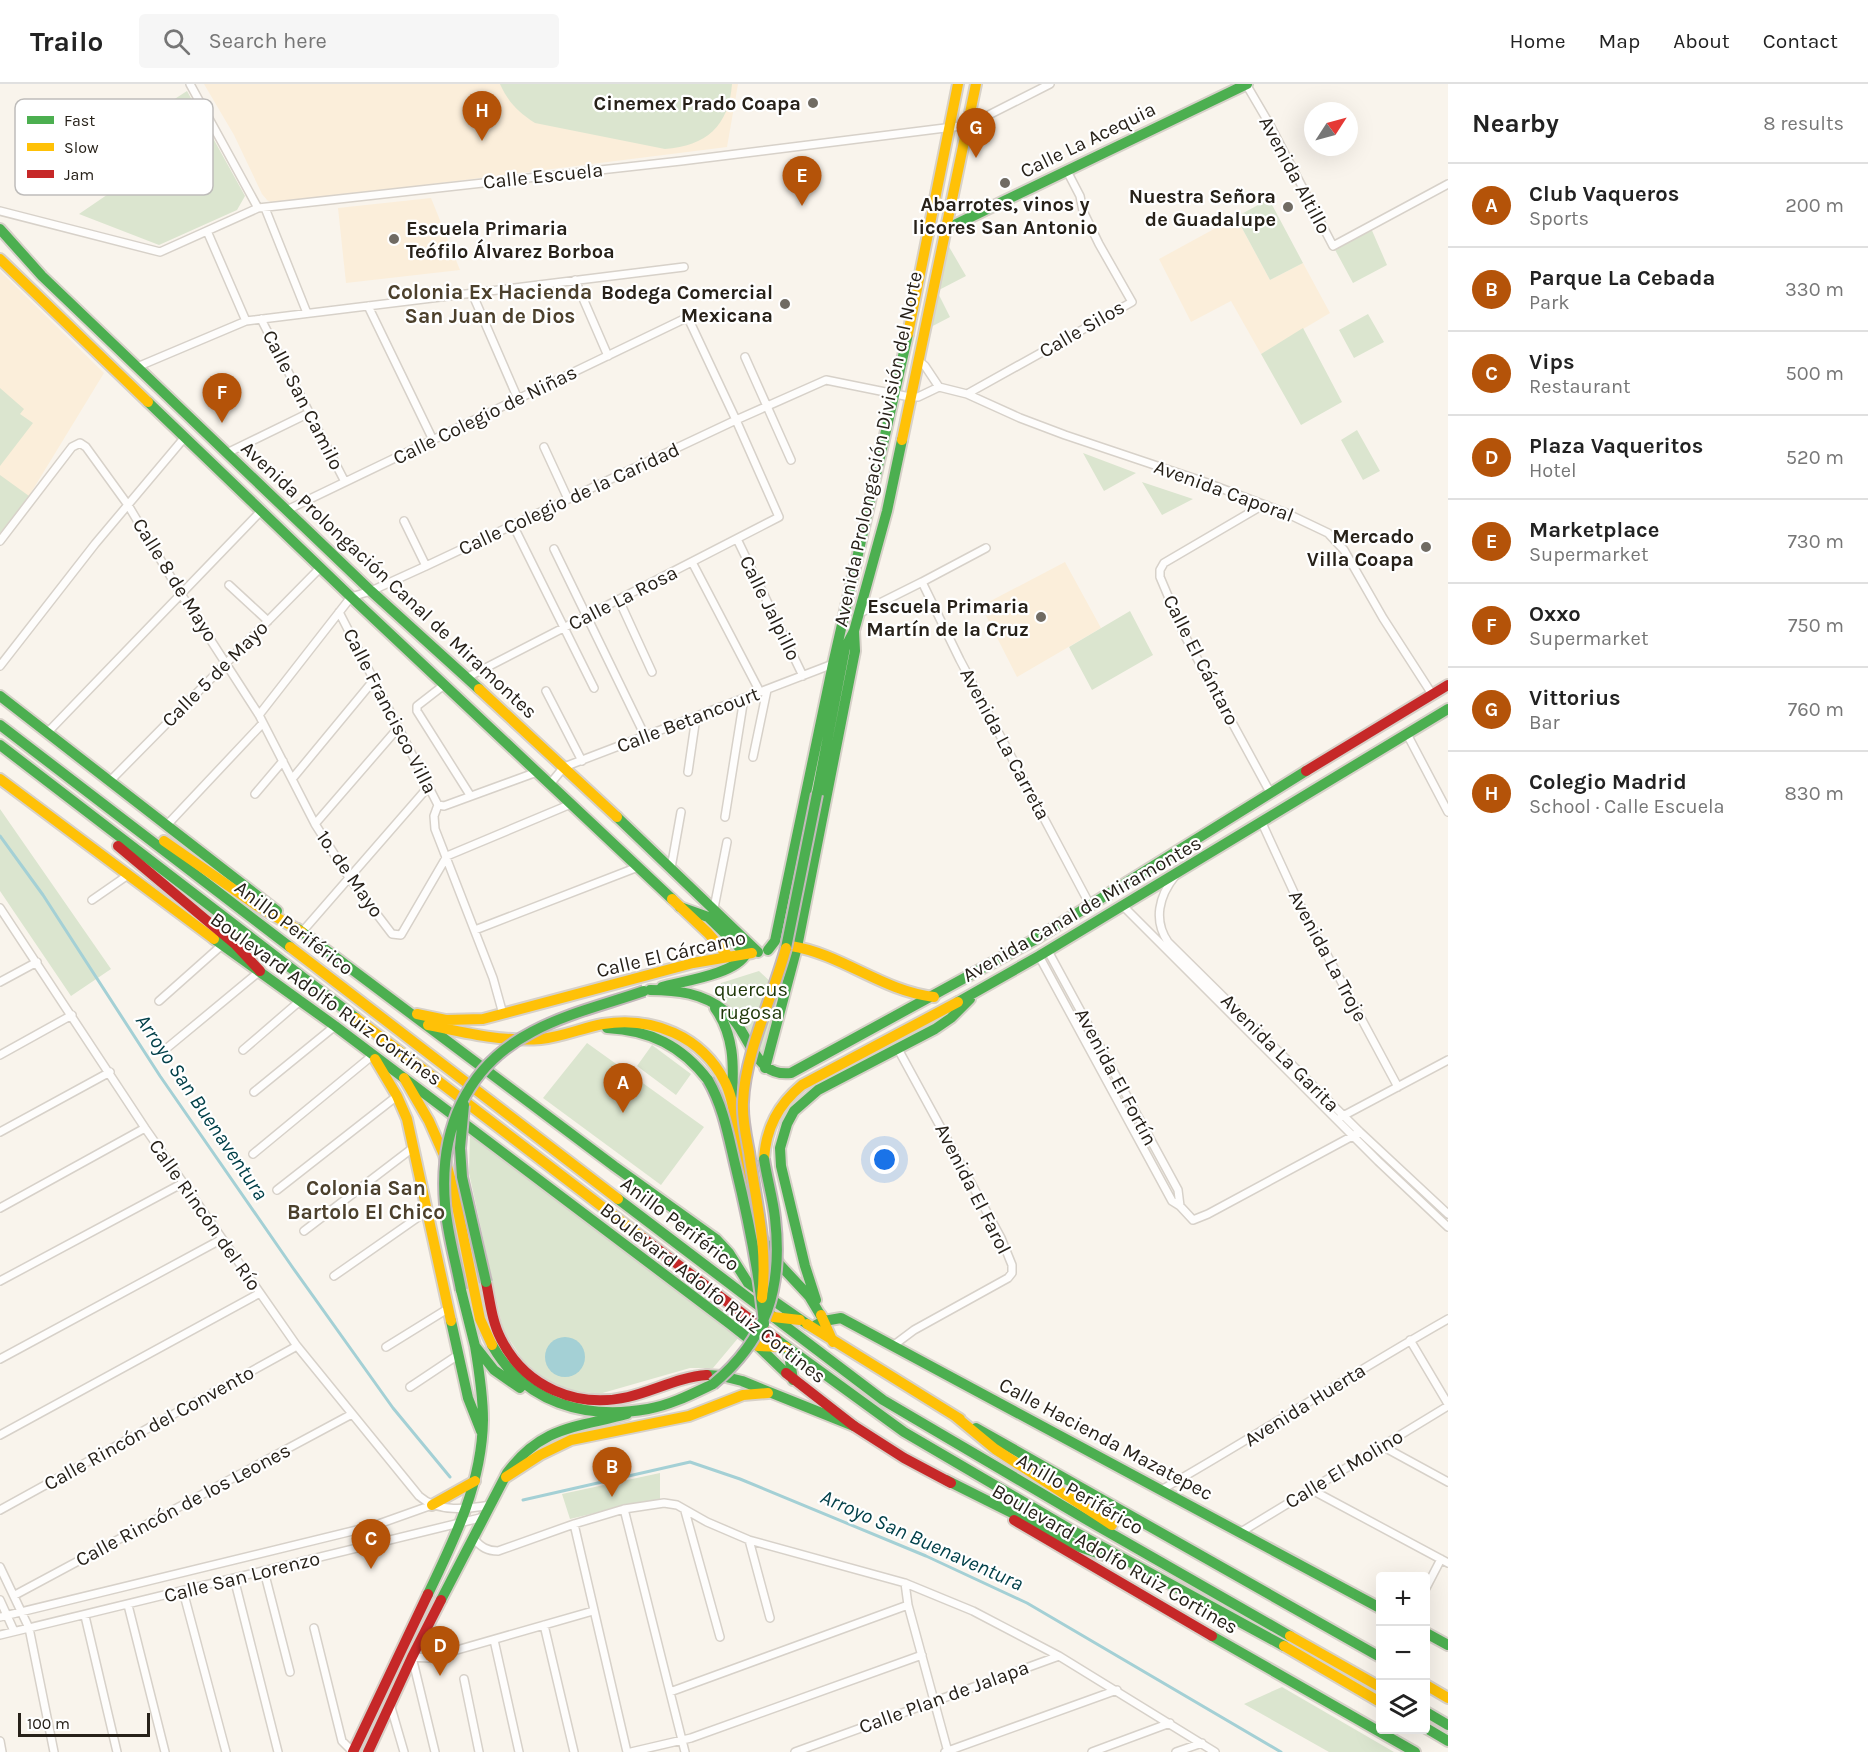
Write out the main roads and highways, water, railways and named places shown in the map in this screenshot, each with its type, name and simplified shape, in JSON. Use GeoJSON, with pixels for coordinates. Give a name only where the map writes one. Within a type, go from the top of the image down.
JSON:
{"type":"FeatureCollection","features":[{"type":"Feature","properties":{"kind":"main road","name":"Avenida Prolongación División del Norte"},"geometry":{"type":"LineString","coordinates":[[763,951],[776,941],[832,664],[905,350],[958,84]]}},
{"type":"Feature","properties":{"kind":"main road","name":"Avenida Prolongación División del Norte"},"geometry":{"type":"LineString","coordinates":[[765,1068],[801,929],[855,651],[854,631],[886,516],[976,84]]}},
{"type":"Feature","properties":{"kind":"main road","name":"Calle La Acequia"},"geometry":{"type":"LineString","coordinates":[[946,229],[1246,84]]}},
{"type":"Feature","properties":{"kind":"main road","name":"Avenida Prolongación Canal de Miramontes"},"geometry":{"type":"LineString","coordinates":[[0,229],[42,276],[371,591],[564,767],[714,909],[763,951]]}},
{"type":"Feature","properties":{"kind":"main road","name":"Avenida Prolongación Canal de Miramontes"},"geometry":{"type":"LineString","coordinates":[[0,259],[320,568],[708,933],[729,957]]}},
{"type":"Feature","properties":{"kind":"main road"},"geometry":{"type":"LineString","coordinates":[[909,330],[915,338],[923,335]]}},
{"type":"Feature","properties":{"kind":"main road"},"geometry":{"type":"LineString","coordinates":[[905,350],[913,347],[918,357]]}},
{"type":"Feature","properties":{"kind":"main road"},"geometry":{"type":"LineString","coordinates":[[868,509],[886,516]]}},
{"type":"Feature","properties":{"kind":"main road"},"geometry":{"type":"LineString","coordinates":[[764,1324],[765,1237],[750,1160],[743,1103],[748,1062],[781,964],[845,648],[854,631]]}},
{"type":"Feature","properties":{"kind":"main road","name":"Avenida Canal de Miramontes"},"geometry":{"type":"LineString","coordinates":[[765,1068],[777,1074],[791,1073],[934,997],[1090,905],[1448,685]]}},
{"type":"Feature","properties":{"kind":"main road","name":"Boulevard Adolfo Ruiz Cortines"},"geometry":{"type":"LineString","coordinates":[[0,696],[302,932],[614,1166],[716,1239],[729,1253],[748,1283],[764,1298],[955,1416],[1376,1655]]}},
{"type":"Feature","properties":{"kind":"main road","name":"Avenida Canal de Miramontes"},"geometry":{"type":"LineString","coordinates":[[641,1408],[691,1395],[720,1379],[750,1348],[764,1324],[773,1290],[777,1253],[774,1215],[764,1159],[765,1143],[770,1124],[779,1108],[796,1089],[976,992],[1043,953],[1448,709]]}},
{"type":"Feature","properties":{"kind":"main road","name":"Anillo Periférico"},"geometry":{"type":"LineString","coordinates":[[0,725],[883,1400],[1376,1685]]}},
{"type":"Feature","properties":{"kind":"main road","name":"Anillo Periférico"},"geometry":{"type":"LineString","coordinates":[[0,745],[787,1348],[904,1432],[1376,1700]]}},
{"type":"Feature","properties":{"kind":"main road","name":"Boulevard Adolfo Ruiz Cortines"},"geometry":{"type":"LineString","coordinates":[[0,779],[222,945],[301,1000],[758,1346],[793,1380],[854,1426],[904,1458],[946,1480],[1123,1585],[1415,1752]]}},
{"type":"Feature","properties":{"kind":"main road"},"geometry":{"type":"LineString","coordinates":[[86,812],[125,853],[236,945],[260,971]]}},
{"type":"Feature","properties":{"kind":"main road"},"geometry":{"type":"LineString","coordinates":[[127,823],[177,849],[259,907],[302,932]]}},
{"type":"Feature","properties":{"kind":"main road"},"geometry":{"type":"LineString","coordinates":[[671,898],[687,882]]}},
{"type":"Feature","properties":{"kind":"main road"},"geometry":{"type":"LineString","coordinates":[[353,1752],[461,1524],[476,1481],[480,1461],[483,1399],[475,1346],[445,1206],[444,1165],[447,1140],[454,1119],[478,1074],[493,1057],[510,1044],[553,1022],[647,990],[730,968],[742,961],[746,954],[708,917],[680,907]]}},
{"type":"Feature","properties":{"kind":"main road"},"geometry":{"type":"LineString","coordinates":[[779,923],[791,932],[801,929]]}},
{"type":"Feature","properties":{"kind":"main road","name":"Calle El Cárcamo"},"geometry":{"type":"LineString","coordinates":[[410,1012],[434,1018],[483,1019],[693,963],[783,947],[797,947],[818,952],[903,991],[934,997]]}},
{"type":"Feature","properties":{"kind":"main road"},"geometry":{"type":"LineString","coordinates":[[647,990],[680,992],[702,997],[717,1005],[730,1015],[743,1032],[765,1068]]}},
{"type":"Feature","properties":{"kind":"main road"},"geometry":{"type":"LineString","coordinates":[[833,1342],[805,1266],[781,1166],[782,1139],[790,1117],[809,1097],[943,1024],[976,992]]}},
{"type":"Feature","properties":{"kind":"main road"},"geometry":{"type":"LineString","coordinates":[[702,997],[719,1013],[730,1036],[732,1102]]}},
{"type":"Feature","properties":{"kind":"main road"},"geometry":{"type":"LineString","coordinates":[[428,1025],[477,1035],[530,1039],[553,1037],[604,1023],[636,1021],[673,1030],[714,1064],[724,1081],[732,1102],[762,1238],[772,1256],[809,1296],[824,1322]]}},
{"type":"Feature","properties":{"kind":"main road"},"geometry":{"type":"LineString","coordinates":[[582,1029],[622,1029],[652,1035],[683,1051],[708,1080],[718,1097],[724,1116],[753,1239],[764,1298],[774,1318],[800,1320]]}},
{"type":"Feature","properties":{"kind":"main road"},"geometry":{"type":"LineString","coordinates":[[373,1055],[407,1119],[470,1407],[483,1434]]}},
{"type":"Feature","properties":{"kind":"main road"},"geometry":{"type":"LineString","coordinates":[[404,1078],[436,1137],[447,1165],[484,1331],[494,1351],[511,1373],[526,1387],[543,1397]]}},
{"type":"Feature","properties":{"kind":"main road"},"geometry":{"type":"LineString","coordinates":[[466,1093],[460,1160],[465,1194],[498,1331],[509,1353],[533,1380],[559,1394],[586,1400],[615,1400],[696,1377],[711,1375],[735,1380],[828,1414],[854,1426]]}},
{"type":"Feature","properties":{"kind":"main road","name":"Calle Hacienda Mazatepec"},"geometry":{"type":"LineString","coordinates":[[812,1328],[841,1318],[1376,1606]]}},
{"type":"Feature","properties":{"kind":"main road"},"geometry":{"type":"LineString","coordinates":[[475,1346],[496,1373],[515,1385],[543,1397],[590,1412],[616,1413],[641,1408]]}},
{"type":"Feature","properties":{"kind":"main road"},"geometry":{"type":"LineString","coordinates":[[758,1346],[787,1348],[793,1380]]}},
{"type":"Feature","properties":{"kind":"main road"},"geometry":{"type":"LineString","coordinates":[[504,1479],[540,1455],[571,1440],[689,1416],[743,1395],[768,1393]]}},
{"type":"Feature","properties":{"kind":"main road"},"geometry":{"type":"LineString","coordinates":[[368,1752],[412,1657],[510,1467],[522,1453],[553,1432],[641,1408]]}},
{"type":"Feature","properties":{"kind":"main road"},"geometry":{"type":"LineString","coordinates":[[955,1416],[995,1449],[1086,1507],[1185,1576]]}},
{"type":"Feature","properties":{"kind":"main road"},"geometry":{"type":"LineString","coordinates":[[946,1480],[1090,1551],[1127,1560]]}},
{"type":"Feature","properties":{"kind":"main road"},"geometry":{"type":"LineString","coordinates":[[432,1505],[476,1481]]}},
{"type":"Feature","properties":{"kind":"main road"},"geometry":{"type":"LineString","coordinates":[[1430,1636],[1448,1645]]}},
{"type":"Feature","properties":{"kind":"main road"},"geometry":{"type":"LineString","coordinates":[[1430,1688],[1448,1698]]}},
{"type":"Feature","properties":{"kind":"main road"},"geometry":{"type":"LineString","coordinates":[[1430,1712],[1448,1717]]}},
{"type":"Feature","properties":{"kind":"main road"},"geometry":{"type":"LineString","coordinates":[[1430,1714],[1448,1725]]}},
{"type":"Feature","properties":{"kind":"main road"},"geometry":{"type":"LineString","coordinates":[[1430,1731],[1448,1741]]}},
{"type":"Feature","properties":{"kind":"water"},"geometry":{"type":"Polygon","coordinates":[[[565,1337],[579,1343],[585,1357],[579,1371],[565,1377],[551,1371],[545,1357],[551,1343],[565,1337]]]}},
{"type":"Feature","properties":{"kind":"waterway","name":"Arroyo San Buenaventura"},"geometry":{"type":"LineString","coordinates":[[0,836],[43,895],[160,1076],[293,1268],[393,1408],[450,1477]]}},
{"type":"Feature","properties":{"kind":"waterway","name":"Arroyo San Buenaventura"},"geometry":{"type":"LineString","coordinates":[[523,1500],[690,1462],[740,1479],[926,1556],[1027,1603],[1281,1752]]}},
{"type":"Feature","properties":{"kind":"place","name":"Cinemex Prado Coapa"},"geometry":{"type":"Point","coordinates":[813,103]}},
{"type":"Feature","properties":{"kind":"place","name":"Colegio Madrid"},"geometry":{"type":"Point","coordinates":[482,141]}},
{"type":"Feature","properties":{"kind":"place","name":"Vittorius"},"geometry":{"type":"Point","coordinates":[976,158]}},
{"type":"Feature","properties":{"kind":"place","name":"Abarrotes, vinos y licores San Antonio"},"geometry":{"type":"Point","coordinates":[1005,183]}},
{"type":"Feature","properties":{"kind":"place","name":"Marketplace"},"geometry":{"type":"Point","coordinates":[802,206]}},
{"type":"Feature","properties":{"kind":"place","name":"Nuestra Señora de Guadalupe"},"geometry":{"type":"Point","coordinates":[1288,207]}},
{"type":"Feature","properties":{"kind":"place","name":"Escuela Primaria Teófilo Álvarez Borboa"},"geometry":{"type":"Point","coordinates":[394,239]}},
{"type":"Feature","properties":{"kind":"place","name":"Bodega Comercial Mexicana"},"geometry":{"type":"Point","coordinates":[785,304]}},
{"type":"Feature","properties":{"kind":"place","name":"Oxxo"},"geometry":{"type":"Point","coordinates":[222,423]}},
{"type":"Feature","properties":{"kind":"place","name":"Mercado Villa Coapa"},"geometry":{"type":"Point","coordinates":[1426,547]}},
{"type":"Feature","properties":{"kind":"place","name":"Escuela Primaria Martín de la Cruz"},"geometry":{"type":"Point","coordinates":[1041,617]}},
{"type":"Feature","properties":{"kind":"place","name":"Club Vaqueros"},"geometry":{"type":"Point","coordinates":[623,1113]}},
{"type":"Feature","properties":{"kind":"place","name":"Parque La Cebada"},"geometry":{"type":"Point","coordinates":[612,1497]}},
{"type":"Feature","properties":{"kind":"place","name":"Vips"},"geometry":{"type":"Point","coordinates":[371,1569]}},
{"type":"Feature","properties":{"kind":"place","name":"Plaza Vaqueritos"},"geometry":{"type":"Point","coordinates":[440,1676]}},
{"type":"Feature","properties":{"kind":"district","name":"Colonia Ex Hacienda San Juan de Dios"},"geometry":{"type":"Point","coordinates":[490,304]}},
{"type":"Feature","properties":{"kind":"district","name":"Colonia San Bartolo El Chico"},"geometry":{"type":"Point","coordinates":[366,1200]}},
{"type":"Feature","properties":{"kind":"park label","name":"quercus rugosa"},"geometry":{"type":"Point","coordinates":[751,1000]}}]}
